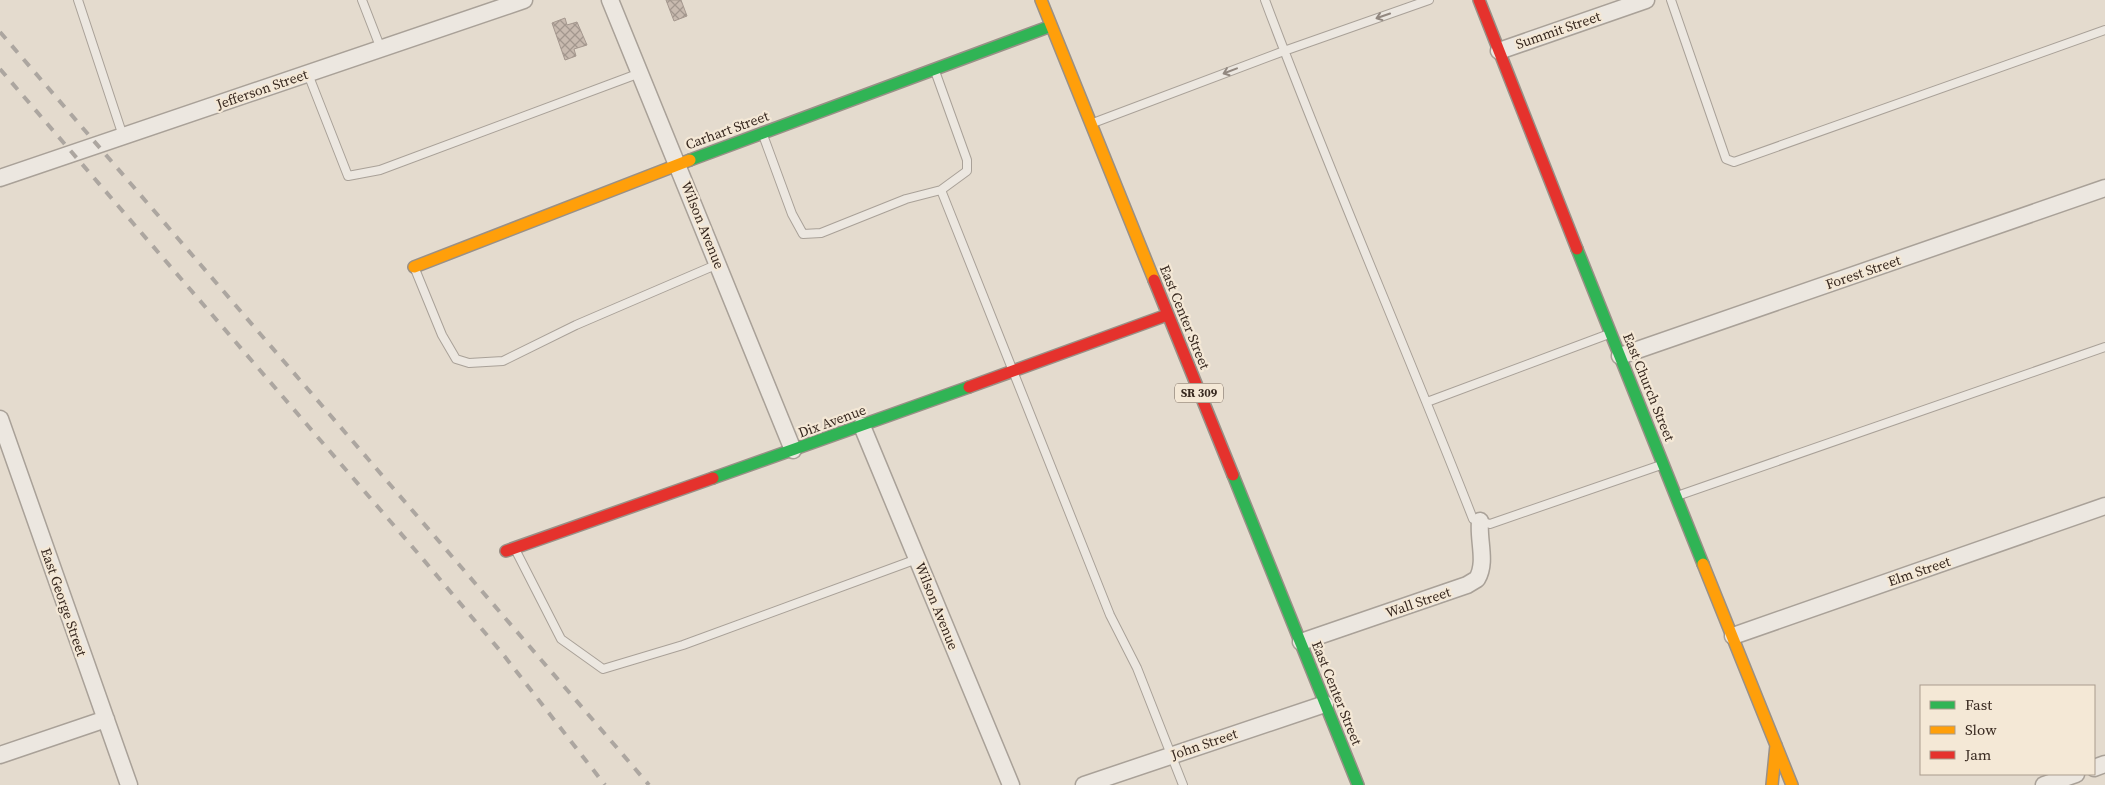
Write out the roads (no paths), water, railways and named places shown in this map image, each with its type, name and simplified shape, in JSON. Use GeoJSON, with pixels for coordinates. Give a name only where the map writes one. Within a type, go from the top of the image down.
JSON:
{"type":"FeatureCollection","features":[{"type":"Feature","properties":{"kind":"street","name":"Jefferson Street"},"geometry":{"type":"LineString","coordinates":[[0,178],[524,0]]}},
{"type":"Feature","properties":{"kind":"street","name":"Wilson Avenue"},"geometry":{"type":"LineString","coordinates":[[610,0],[793,450]]}},
{"type":"Feature","properties":{"kind":"street","name":"East Center Street"},"geometry":{"type":"LineString","coordinates":[[1040,0],[1358,785]]}},
{"type":"Feature","properties":{"kind":"street","name":"East Church Street"},"geometry":{"type":"LineString","coordinates":[[1479,0],[1675,496],[1792,785]]}},
{"type":"Feature","properties":{"kind":"street","name":"Summit Street"},"geometry":{"type":"LineString","coordinates":[[1498,51],[1646,0]]}},
{"type":"Feature","properties":{"kind":"street","name":"Carhart Street"},"geometry":{"type":"LineString","coordinates":[[414,267],[678,164],[1051,26]]}},
{"type":"Feature","properties":{"kind":"street","name":"Forest Street"},"geometry":{"type":"LineString","coordinates":[[1620,356],[2105,188]]}},
{"type":"Feature","properties":{"kind":"street","name":"Dix Avenue"},"geometry":{"type":"LineString","coordinates":[[510,549],[862,426],[1167,315]]}},
{"type":"Feature","properties":{"kind":"street","name":"East George Street"},"geometry":{"type":"LineString","coordinates":[[0,419],[129,785]]}},
{"type":"Feature","properties":{"kind":"street","name":"Wilson Avenue"},"geometry":{"type":"LineString","coordinates":[[862,426],[1011,785]]}},
{"type":"Feature","properties":{"kind":"street","name":"Elm Street"},"geometry":{"type":"LineString","coordinates":[[1733,636],[2105,506]]}},
{"type":"Feature","properties":{"kind":"street","name":"Wall Street"},"geometry":{"type":"LineString","coordinates":[[1301,642],[1467,585],[1477,579],[1483,564],[1479,534],[1480,521]]}},
{"type":"Feature","properties":{"kind":"street","name":"John Street"},"geometry":{"type":"LineString","coordinates":[[1084,785],[1325,704]]}},
{"type":"Feature","properties":{"kind":"street"},"geometry":{"type":"LineString","coordinates":[[0,755],[106,719]]}},
{"type":"Feature","properties":{"kind":"street"},"geometry":{"type":"LineString","coordinates":[[1772,785],[1776,745]]}},
{"type":"Feature","properties":{"kind":"street"},"geometry":{"type":"LineString","coordinates":[[2044,785],[2073,775]]}},
{"type":"Feature","properties":{"kind":"lane"},"geometry":{"type":"LineString","coordinates":[[87,0],[79,2],[123,136]]}},
{"type":"Feature","properties":{"kind":"lane"},"geometry":{"type":"LineString","coordinates":[[362,0],[381,49]]}},
{"type":"Feature","properties":{"kind":"lane"},"geometry":{"type":"LineString","coordinates":[[1264,0],[1307,112],[1427,402],[1473,519],[1490,524],[1663,464]]}},
{"type":"Feature","properties":{"kind":"lane"},"geometry":{"type":"LineString","coordinates":[[1091,123],[1284,51],[1429,0]]}},
{"type":"Feature","properties":{"kind":"lane"},"geometry":{"type":"LineString","coordinates":[[1671,0],[1726,159],[1734,162],[2105,30]]}},
{"type":"Feature","properties":{"kind":"lane"},"geometry":{"type":"LineString","coordinates":[[762,133],[792,214],[803,234],[821,233],[906,199],[941,190],[968,171],[967,160],[934,69]]}},
{"type":"Feature","properties":{"kind":"lane"},"geometry":{"type":"LineString","coordinates":[[308,74],[348,176],[380,170],[640,73]]}},
{"type":"Feature","properties":{"kind":"lane"},"geometry":{"type":"LineString","coordinates":[[941,190],[1110,615],[1137,668],[1183,785]]}},
{"type":"Feature","properties":{"kind":"lane"},"geometry":{"type":"LineString","coordinates":[[414,267],[442,335],[456,359],[468,363],[503,361],[576,325],[718,264]]}},
{"type":"Feature","properties":{"kind":"lane"},"geometry":{"type":"LineString","coordinates":[[1427,402],[1611,333]]}},
{"type":"Feature","properties":{"kind":"lane"},"geometry":{"type":"LineString","coordinates":[[1675,496],[2105,347]]}},
{"type":"Feature","properties":{"kind":"lane"},"geometry":{"type":"LineString","coordinates":[[510,549],[561,639],[603,669],[683,646],[917,558]]}},
{"type":"Feature","properties":{"kind":"railway"},"geometry":{"type":"LineString","coordinates":[[0,32],[649,785]]}},
{"type":"Feature","properties":{"kind":"railway"},"geometry":{"type":"LineString","coordinates":[[0,69],[422,558],[502,653],[605,785]]}}]}
